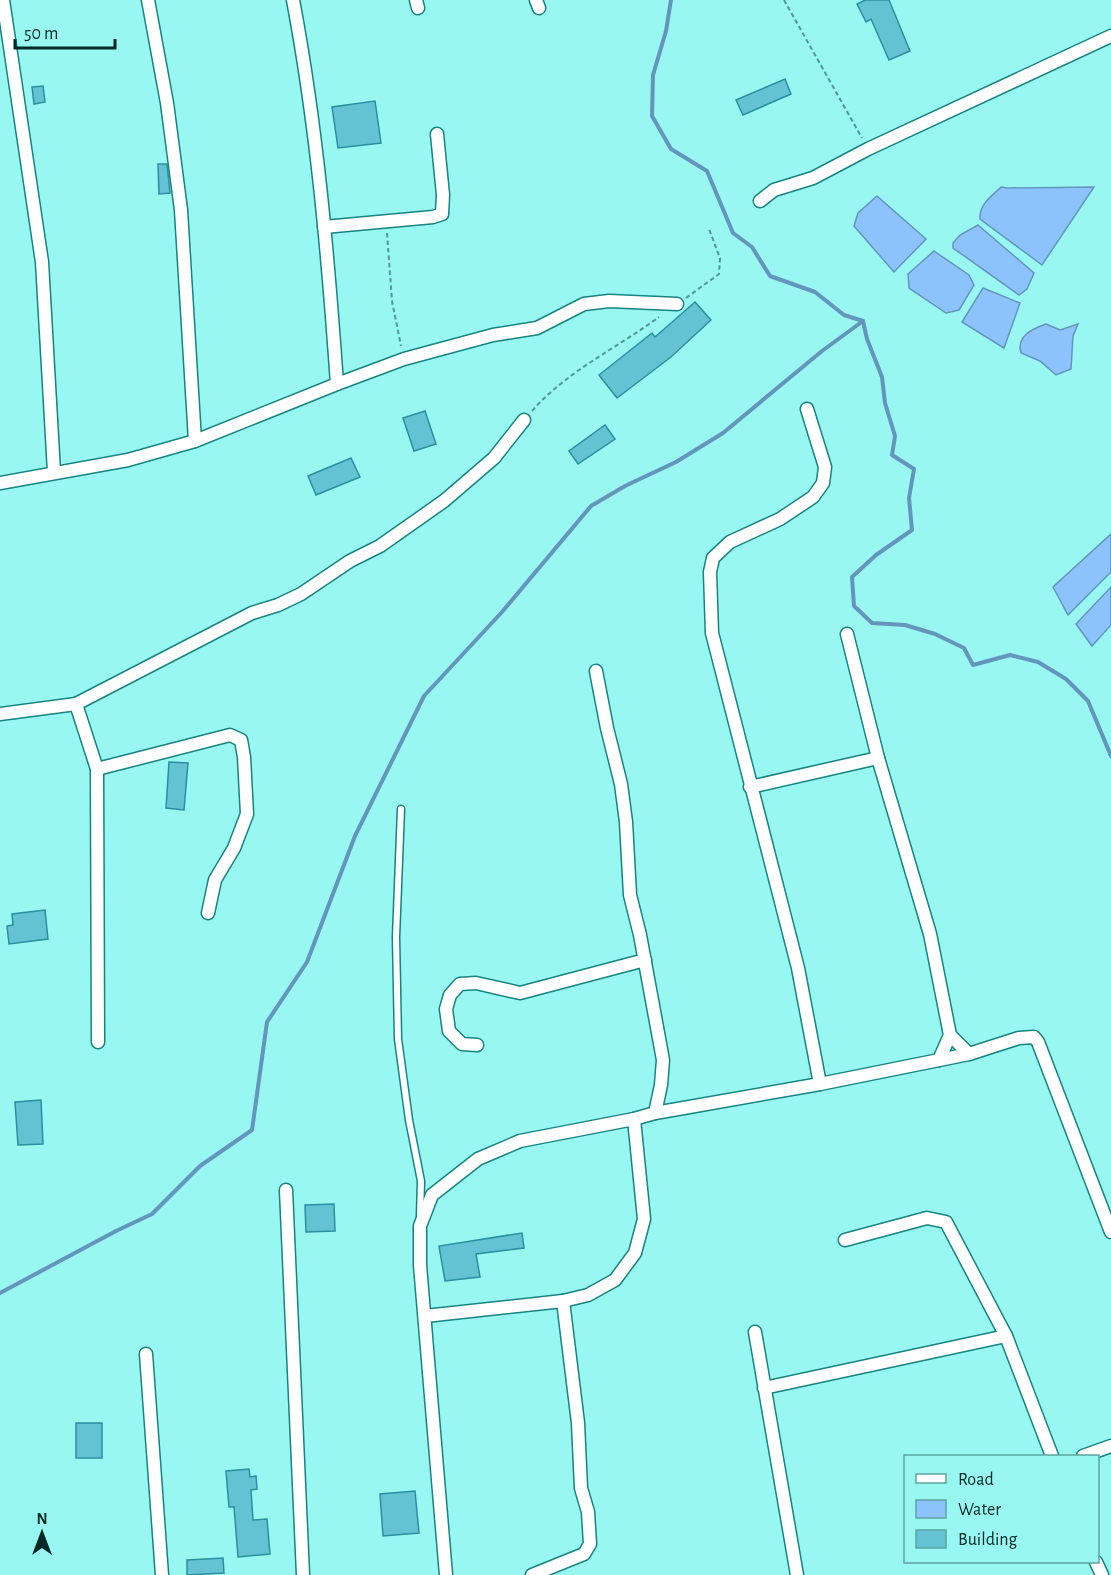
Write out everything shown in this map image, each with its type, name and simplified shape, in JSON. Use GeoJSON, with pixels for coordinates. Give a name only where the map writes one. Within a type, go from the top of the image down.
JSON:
{"type":"FeatureCollection","features":[{"type":"Feature","properties":{"kind":"street"},"geometry":{"type":"LineString","coordinates":[[3,0],[42,262],[54,472]]}},
{"type":"Feature","properties":{"kind":"street"},"geometry":{"type":"LineString","coordinates":[[148,0],[167,103],[181,210],[195,441]]}},
{"type":"Feature","properties":{"kind":"street"},"geometry":{"type":"LineString","coordinates":[[293,0],[305,62],[324,227],[337,384]]}},
{"type":"Feature","properties":{"kind":"street"},"geometry":{"type":"LineString","coordinates":[[760,201],[774,190],[813,178],[868,148],[1111,36]]}},
{"type":"Feature","properties":{"kind":"street"},"geometry":{"type":"LineString","coordinates":[[324,227],[433,217],[442,214],[443,195],[437,134]]}},
{"type":"Feature","properties":{"kind":"street"},"geometry":{"type":"LineString","coordinates":[[0,483],[128,460],[195,441],[337,384],[404,360],[494,335],[537,328],[584,304],[609,301],[677,304]]}},
{"type":"Feature","properties":{"kind":"street"},"geometry":{"type":"LineString","coordinates":[[807,409],[825,467],[823,483],[813,497],[780,519],[730,542],[713,558],[710,572],[712,633],[798,968],[820,1084]]}},
{"type":"Feature","properties":{"kind":"street"},"geometry":{"type":"LineString","coordinates":[[0,714],[76,704],[252,613],[278,605],[301,594],[350,561],[380,546],[444,501],[487,464],[525,420]]}},
{"type":"Feature","properties":{"kind":"street"},"geometry":{"type":"LineString","coordinates":[[847,634],[878,758],[930,934],[950,1035],[969,1054]]}},
{"type":"Feature","properties":{"kind":"street"},"geometry":{"type":"LineString","coordinates":[[596,671],[621,784],[626,822],[630,895],[645,960],[663,1060],[662,1085],[656,1113]]}},
{"type":"Feature","properties":{"kind":"street"},"geometry":{"type":"LineString","coordinates":[[76,704],[97,770],[98,1042]]}},
{"type":"Feature","properties":{"kind":"street"},"geometry":{"type":"LineString","coordinates":[[97,770],[230,735],[240,740],[244,757],[247,814],[234,848],[215,880],[208,913]]}},
{"type":"Feature","properties":{"kind":"street"},"geometry":{"type":"LineString","coordinates":[[750,787],[878,758]]}},
{"type":"Feature","properties":{"kind":"street"},"geometry":{"type":"LineString","coordinates":[[477,1045],[462,1044],[449,1031],[446,1009],[450,995],[460,984],[476,983],[520,993],[645,960]]}},
{"type":"Feature","properties":{"kind":"street"},"geometry":{"type":"LineString","coordinates":[[939,1059],[950,1035]]}},
{"type":"Feature","properties":{"kind":"street"},"geometry":{"type":"LineString","coordinates":[[446,1575],[420,1265],[420,1226],[432,1195],[478,1159],[520,1141],[969,1054],[1019,1038],[1034,1037],[1038,1042],[1111,1232]]}},
{"type":"Feature","properties":{"kind":"street"},"geometry":{"type":"LineString","coordinates":[[425,1316],[562,1301],[588,1295],[615,1280],[635,1252],[644,1219],[634,1119]]}},
{"type":"Feature","properties":{"kind":"street"},"geometry":{"type":"LineString","coordinates":[[286,1190],[303,1575]]}},
{"type":"Feature","properties":{"kind":"street"},"geometry":{"type":"LineString","coordinates":[[845,1240],[927,1218],[946,1222],[1006,1336],[1052,1455]]}},
{"type":"Feature","properties":{"kind":"street"},"geometry":{"type":"LineString","coordinates":[[538,1574],[584,1554],[590,1544],[588,1512],[581,1482],[578,1423],[562,1301]]}},
{"type":"Feature","properties":{"kind":"street"},"geometry":{"type":"LineString","coordinates":[[755,1332],[797,1575]]}},
{"type":"Feature","properties":{"kind":"street"},"geometry":{"type":"LineString","coordinates":[[764,1389],[1006,1336]]}},
{"type":"Feature","properties":{"kind":"street"},"geometry":{"type":"LineString","coordinates":[[146,1354],[162,1575]]}},
{"type":"Feature","properties":{"kind":"street"},"geometry":{"type":"LineString","coordinates":[[1086,1455],[1111,1446]]}},
{"type":"Feature","properties":{"kind":"lane"},"geometry":{"type":"LineString","coordinates":[[400,809],[396,937],[398,1039],[408,1120],[421,1181],[420,1226]]}},
{"type":"Feature","properties":{"kind":"path"},"geometry":{"type":"LineString","coordinates":[[784,0],[868,148]]}},
{"type":"Feature","properties":{"kind":"path"},"geometry":{"type":"LineString","coordinates":[[386,221],[392,301],[404,360]]}},
{"type":"Feature","properties":{"kind":"path"},"geometry":{"type":"LineString","coordinates":[[525,420],[546,396],[585,366],[639,332],[719,274],[720,258],[710,229]]}},
{"type":"Feature","properties":{"kind":"water"},"geometry":{"type":"Polygon","coordinates":[[[1001,187],[1094,187],[1042,265],[980,219],[981,209],[1001,187]]]}},
{"type":"Feature","properties":{"kind":"water"},"geometry":{"type":"Polygon","coordinates":[[[877,196],[926,239],[894,272],[854,226],[858,213],[877,196]]]}},
{"type":"Feature","properties":{"kind":"water"},"geometry":{"type":"Polygon","coordinates":[[[978,225],[1034,273],[1027,289],[1019,295],[953,248],[953,243],[960,235],[978,225]]]}},
{"type":"Feature","properties":{"kind":"water"},"geometry":{"type":"Polygon","coordinates":[[[934,251],[969,275],[974,285],[959,310],[946,313],[909,288],[908,274],[934,251]]]}},
{"type":"Feature","properties":{"kind":"water"},"geometry":{"type":"Polygon","coordinates":[[[983,288],[1020,303],[1004,348],[962,322],[983,288]]]}},
{"type":"Feature","properties":{"kind":"water"},"geometry":{"type":"Polygon","coordinates":[[[1046,324],[1060,330],[1078,324],[1073,336],[1071,369],[1056,375],[1040,361],[1021,353],[1021,342],[1026,334],[1046,324]]]}},
{"type":"Feature","properties":{"kind":"water"},"geometry":{"type":"Polygon","coordinates":[[[1111,534],[1111,572],[1068,615],[1053,587],[1111,534]]]}},
{"type":"Feature","properties":{"kind":"water"},"geometry":{"type":"Polygon","coordinates":[[[1111,587],[1111,625],[1092,646],[1076,624],[1111,587]]]}},
{"type":"Feature","properties":{"kind":"building"},"geometry":{"type":"Polygon","coordinates":[[[865,0],[889,0],[910,51],[889,60],[871,19],[866,22],[857,4],[865,0]]]}},
{"type":"Feature","properties":{"kind":"building"},"geometry":{"type":"Polygon","coordinates":[[[785,79],[791,94],[743,115],[736,100],[785,79]]]}},
{"type":"Feature","properties":{"kind":"building"},"geometry":{"type":"Polygon","coordinates":[[[43,86],[45,102],[34,104],[32,87],[43,86]]]}},
{"type":"Feature","properties":{"kind":"building"},"geometry":{"type":"Polygon","coordinates":[[[375,101],[381,143],[338,148],[332,107],[375,101]]]}},
{"type":"Feature","properties":{"kind":"building"},"geometry":{"type":"Polygon","coordinates":[[[158,164],[167,164],[170,193],[159,194],[158,164]]]}},
{"type":"Feature","properties":{"kind":"building"},"geometry":{"type":"Polygon","coordinates":[[[695,302],[711,320],[671,357],[617,398],[599,375],[652,333],[655,337],[695,302]]]}},
{"type":"Feature","properties":{"kind":"building"},"geometry":{"type":"Polygon","coordinates":[[[425,411],[436,444],[414,451],[403,418],[425,411]]]}},
{"type":"Feature","properties":{"kind":"building"},"geometry":{"type":"Polygon","coordinates":[[[605,425],[615,439],[578,464],[569,451],[605,425]]]}},
{"type":"Feature","properties":{"kind":"building"},"geometry":{"type":"Polygon","coordinates":[[[351,458],[360,477],[316,495],[308,476],[351,458]]]}},
{"type":"Feature","properties":{"kind":"building"},"geometry":{"type":"Polygon","coordinates":[[[169,762],[188,763],[184,810],[166,808],[169,762]]]}},
{"type":"Feature","properties":{"kind":"building"},"geometry":{"type":"Polygon","coordinates":[[[45,910],[48,939],[9,944],[7,926],[13,925],[12,914],[45,910]]]}},
{"type":"Feature","properties":{"kind":"building"},"geometry":{"type":"Polygon","coordinates":[[[41,1100],[43,1144],[18,1145],[15,1102],[41,1100]]]}},
{"type":"Feature","properties":{"kind":"building"},"geometry":{"type":"Polygon","coordinates":[[[334,1204],[335,1231],[306,1232],[305,1205],[334,1204]]]}},
{"type":"Feature","properties":{"kind":"building"},"geometry":{"type":"Polygon","coordinates":[[[522,1233],[524,1248],[476,1254],[480,1277],[445,1281],[439,1246],[522,1233]]]}},
{"type":"Feature","properties":{"kind":"building"},"geometry":{"type":"Polygon","coordinates":[[[76,1423],[102,1423],[102,1458],[76,1458],[76,1423]]]}},
{"type":"Feature","properties":{"kind":"building"},"geometry":{"type":"Polygon","coordinates":[[[249,1469],[250,1477],[256,1476],[257,1489],[251,1490],[253,1520],[267,1519],[270,1554],[238,1557],[234,1507],[229,1507],[226,1471],[249,1469]]]}},
{"type":"Feature","properties":{"kind":"building"},"geometry":{"type":"Polygon","coordinates":[[[415,1491],[419,1533],[383,1536],[380,1494],[415,1491]]]}},
{"type":"Feature","properties":{"kind":"building"},"geometry":{"type":"Polygon","coordinates":[[[223,1558],[224,1573],[187,1575],[187,1560],[223,1558]]]}},
{"type":"Feature","properties":{"kind":"waterway"},"geometry":{"type":"LineString","coordinates":[[671,0],[666,31],[653,75],[652,116],[671,149],[707,171],[733,233],[752,247],[770,276],[815,292],[844,315],[863,321],[867,339],[882,377],[885,403],[895,436],[892,455],[914,469],[909,498],[912,530],[876,555],[852,577],[854,606],[872,623],[905,625],[935,634],[964,648],[973,665],[1010,655],[1038,662],[1066,679],[1088,701],[1111,756]]}},
{"type":"Feature","properties":{"kind":"waterway"},"geometry":{"type":"LineString","coordinates":[[0,1293],[152,1214],[200,1166],[252,1130],[267,1022],[307,962],[355,836],[424,696],[502,612],[591,506],[625,486],[676,462],[723,433],[822,351],[863,321]]}}]}
